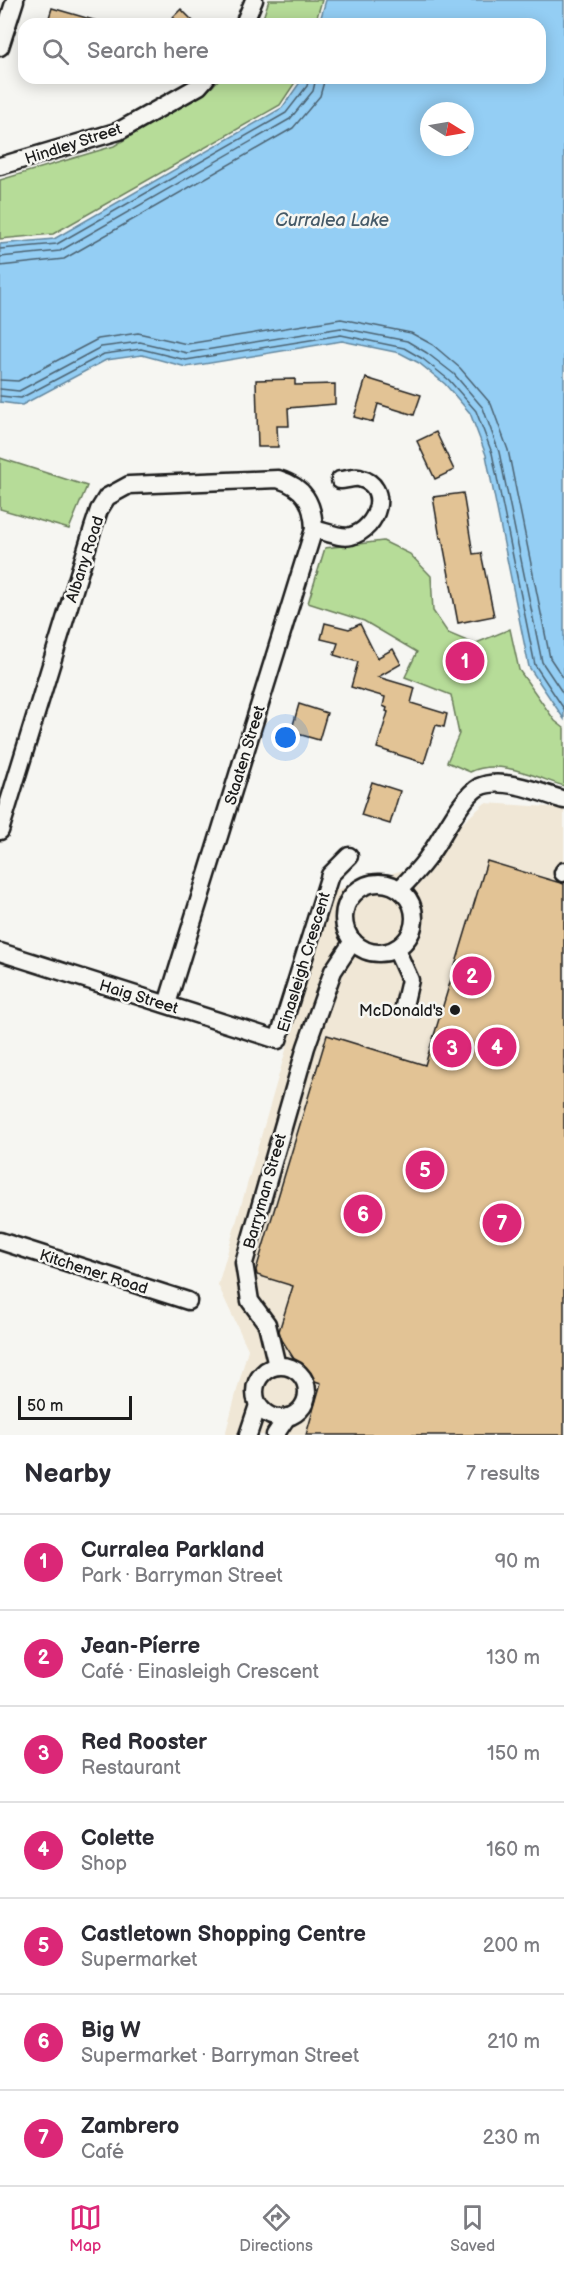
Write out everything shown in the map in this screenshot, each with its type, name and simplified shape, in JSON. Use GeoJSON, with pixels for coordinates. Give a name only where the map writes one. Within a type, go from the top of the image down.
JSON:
{"type":"FeatureCollection","features":[{"type":"Feature","properties":{"kind":"street"},"geometry":{"type":"LineString","coordinates":[[0,47],[15,0]]}},
{"type":"Feature","properties":{"kind":"street"},"geometry":{"type":"LineString","coordinates":[[246,18],[254,0]]}},
{"type":"Feature","properties":{"kind":"street","name":"Hindley Street"},"geometry":{"type":"LineString","coordinates":[[0,166],[119,130],[201,84]]}},
{"type":"Feature","properties":{"kind":"street"},"geometry":{"type":"LineString","coordinates":[[314,529],[349,537],[366,530],[377,514],[378,496],[372,484],[358,478],[340,480]]}},
{"type":"Feature","properties":{"kind":"street","name":"Albany Road"},"geometry":{"type":"LineString","coordinates":[[0,831],[93,528],[99,510],[107,498],[129,484],[278,479],[291,483],[311,505]]}},
{"type":"Feature","properties":{"kind":"street","name":"Staaten Street"},"geometry":{"type":"LineString","coordinates":[[167,1004],[314,529],[311,505]]}},
{"type":"Feature","properties":{"kind":"street"},"geometry":{"type":"LineString","coordinates":[[400,889],[430,855],[461,806],[478,788],[495,784],[515,785],[564,800]]}},
{"type":"Feature","properties":{"kind":"street","name":"Einasleigh Crescent"},"geometry":{"type":"LineString","coordinates":[[278,1040],[330,875],[349,856]]}},
{"type":"Feature","properties":{"kind":"street"},"geometry":{"type":"LineString","coordinates":[[376,883],[388,884],[400,889],[412,907],[414,919],[410,934],[396,949],[384,953],[370,952],[353,941],[345,921],[346,909],[352,896],[362,888],[376,883]]}},
{"type":"Feature","properties":{"kind":"street","name":"Einasleigh Crescent"},"geometry":{"type":"LineString","coordinates":[[306,1047],[333,971],[353,941]]}},
{"type":"Feature","properties":{"kind":"street"},"geometry":{"type":"LineString","coordinates":[[396,949],[410,980],[404,1006]]}},
{"type":"Feature","properties":{"kind":"street","name":"Haig Street"},"geometry":{"type":"LineString","coordinates":[[0,952],[278,1040]]}},
{"type":"Feature","properties":{"kind":"street","name":"Barryman Street"},"geometry":{"type":"LineString","coordinates":[[277,1366],[267,1323],[250,1301],[244,1263],[306,1047]]}},
{"type":"Feature","properties":{"kind":"street","name":"Kitchener Road"},"geometry":{"type":"LineString","coordinates":[[0,1241],[188,1301]]}},
{"type":"Feature","properties":{"kind":"street"},"geometry":{"type":"LineString","coordinates":[[275,1435],[287,1418],[310,1402],[301,1375],[294,1370],[277,1366],[262,1374],[255,1389],[258,1404],[263,1411],[287,1418]]}},
{"type":"Feature","properties":{"kind":"street"},"geometry":{"type":"LineString","coordinates":[[248,1435],[258,1404]]}},
{"type":"Feature","properties":{"kind":"shaded area"},"geometry":{"type":"Polygon","coordinates":[[[485,803],[564,808],[564,1435],[225,1435],[248,1349],[218,1285],[332,891],[413,867],[485,803]]]}},
{"type":"Feature","properties":{"kind":"green space"},"geometry":{"type":"Polygon","coordinates":[[[269,0],[322,0],[317,18],[263,18],[269,0]]]}},
{"type":"Feature","properties":{"kind":"green space"},"geometry":{"type":"Polygon","coordinates":[[[215,84],[294,84],[280,105],[53,234],[0,239],[0,180],[114,146],[215,84]]]}},
{"type":"Feature","properties":{"kind":"green space"},"geometry":{"type":"Polygon","coordinates":[[[0,458],[87,486],[69,529],[0,509],[0,458]]]}},
{"type":"Feature","properties":{"kind":"green space"},"geometry":{"type":"Polygon","coordinates":[[[383,541],[410,554],[431,576],[433,611],[448,633],[474,644],[510,629],[519,670],[555,721],[564,728],[564,786],[517,770],[493,767],[470,772],[447,762],[459,734],[451,695],[405,677],[417,652],[364,621],[308,603],[325,548],[383,541]]]}},
{"type":"Feature","properties":{"kind":"water","name":"Curralea Lake"},"geometry":{"type":"Polygon","coordinates":[[[326,0],[564,0],[564,719],[529,667],[486,455],[470,413],[445,384],[419,363],[400,353],[342,341],[186,367],[142,355],[106,360],[22,405],[0,402],[0,244],[54,239],[282,108],[299,84],[546,84],[546,18],[321,18],[326,0]]]}},
{"type":"Feature","properties":{"kind":"building"},"geometry":{"type":"Polygon","coordinates":[[[52,8],[87,18],[49,18],[52,8]]]}},
{"type":"Feature","properties":{"kind":"building"},"geometry":{"type":"Polygon","coordinates":[[[181,9],[190,18],[174,18],[181,9]]]}},
{"type":"Feature","properties":{"kind":"building"},"geometry":{"type":"Polygon","coordinates":[[[366,378],[421,395],[414,415],[378,404],[373,422],[354,417],[366,378]]]}},
{"type":"Feature","properties":{"kind":"building"},"geometry":{"type":"Polygon","coordinates":[[[295,379],[295,385],[335,384],[335,404],[288,408],[289,426],[277,426],[278,447],[258,447],[256,380],[295,379]]]}},
{"type":"Feature","properties":{"kind":"building"},"geometry":{"type":"Polygon","coordinates":[[[436,432],[454,470],[435,479],[417,441],[436,432]]]}},
{"type":"Feature","properties":{"kind":"building"},"geometry":{"type":"Polygon","coordinates":[[[463,493],[473,554],[481,553],[494,616],[458,623],[433,497],[463,493]]]}},
{"type":"Feature","properties":{"kind":"building"},"geometry":{"type":"Polygon","coordinates":[[[325,623],[349,629],[360,624],[377,658],[393,649],[401,664],[378,677],[415,688],[411,703],[447,714],[444,727],[436,725],[424,763],[377,748],[388,712],[383,706],[385,697],[351,687],[358,662],[334,655],[338,643],[321,639],[325,623]]]}},
{"type":"Feature","properties":{"kind":"building"},"geometry":{"type":"Polygon","coordinates":[[[299,704],[327,713],[319,740],[291,732],[299,704]]]}},
{"type":"Feature","properties":{"kind":"building"},"geometry":{"type":"Polygon","coordinates":[[[372,782],[400,791],[390,824],[361,815],[372,782]]]}},
{"type":"Feature","properties":{"kind":"building"},"geometry":{"type":"Polygon","coordinates":[[[487,861],[564,884],[564,1435],[306,1435],[321,1383],[306,1378],[282,1340],[279,1331],[293,1286],[257,1275],[256,1270],[327,1035],[425,1065],[487,861]]]}},
{"type":"Feature","properties":{"kind":"place","name":"Curralea Parkland"},"geometry":{"type":"Point","coordinates":[465,661]}},
{"type":"Feature","properties":{"kind":"place","name":"Jean-Píerre"},"geometry":{"type":"Point","coordinates":[472,976]}},
{"type":"Feature","properties":{"kind":"place","name":"McDonald's"},"geometry":{"type":"Point","coordinates":[455,1010]}},
{"type":"Feature","properties":{"kind":"place","name":"Colette"},"geometry":{"type":"Point","coordinates":[497,1047]}},
{"type":"Feature","properties":{"kind":"place","name":"Red Rooster"},"geometry":{"type":"Point","coordinates":[452,1048]}},
{"type":"Feature","properties":{"kind":"place","name":"Castletown Shopping Centre"},"geometry":{"type":"Point","coordinates":[425,1170]}},
{"type":"Feature","properties":{"kind":"place","name":"Big W"},"geometry":{"type":"Point","coordinates":[363,1214]}},
{"type":"Feature","properties":{"kind":"place","name":"Zambrero"},"geometry":{"type":"Point","coordinates":[502,1223]}}]}
